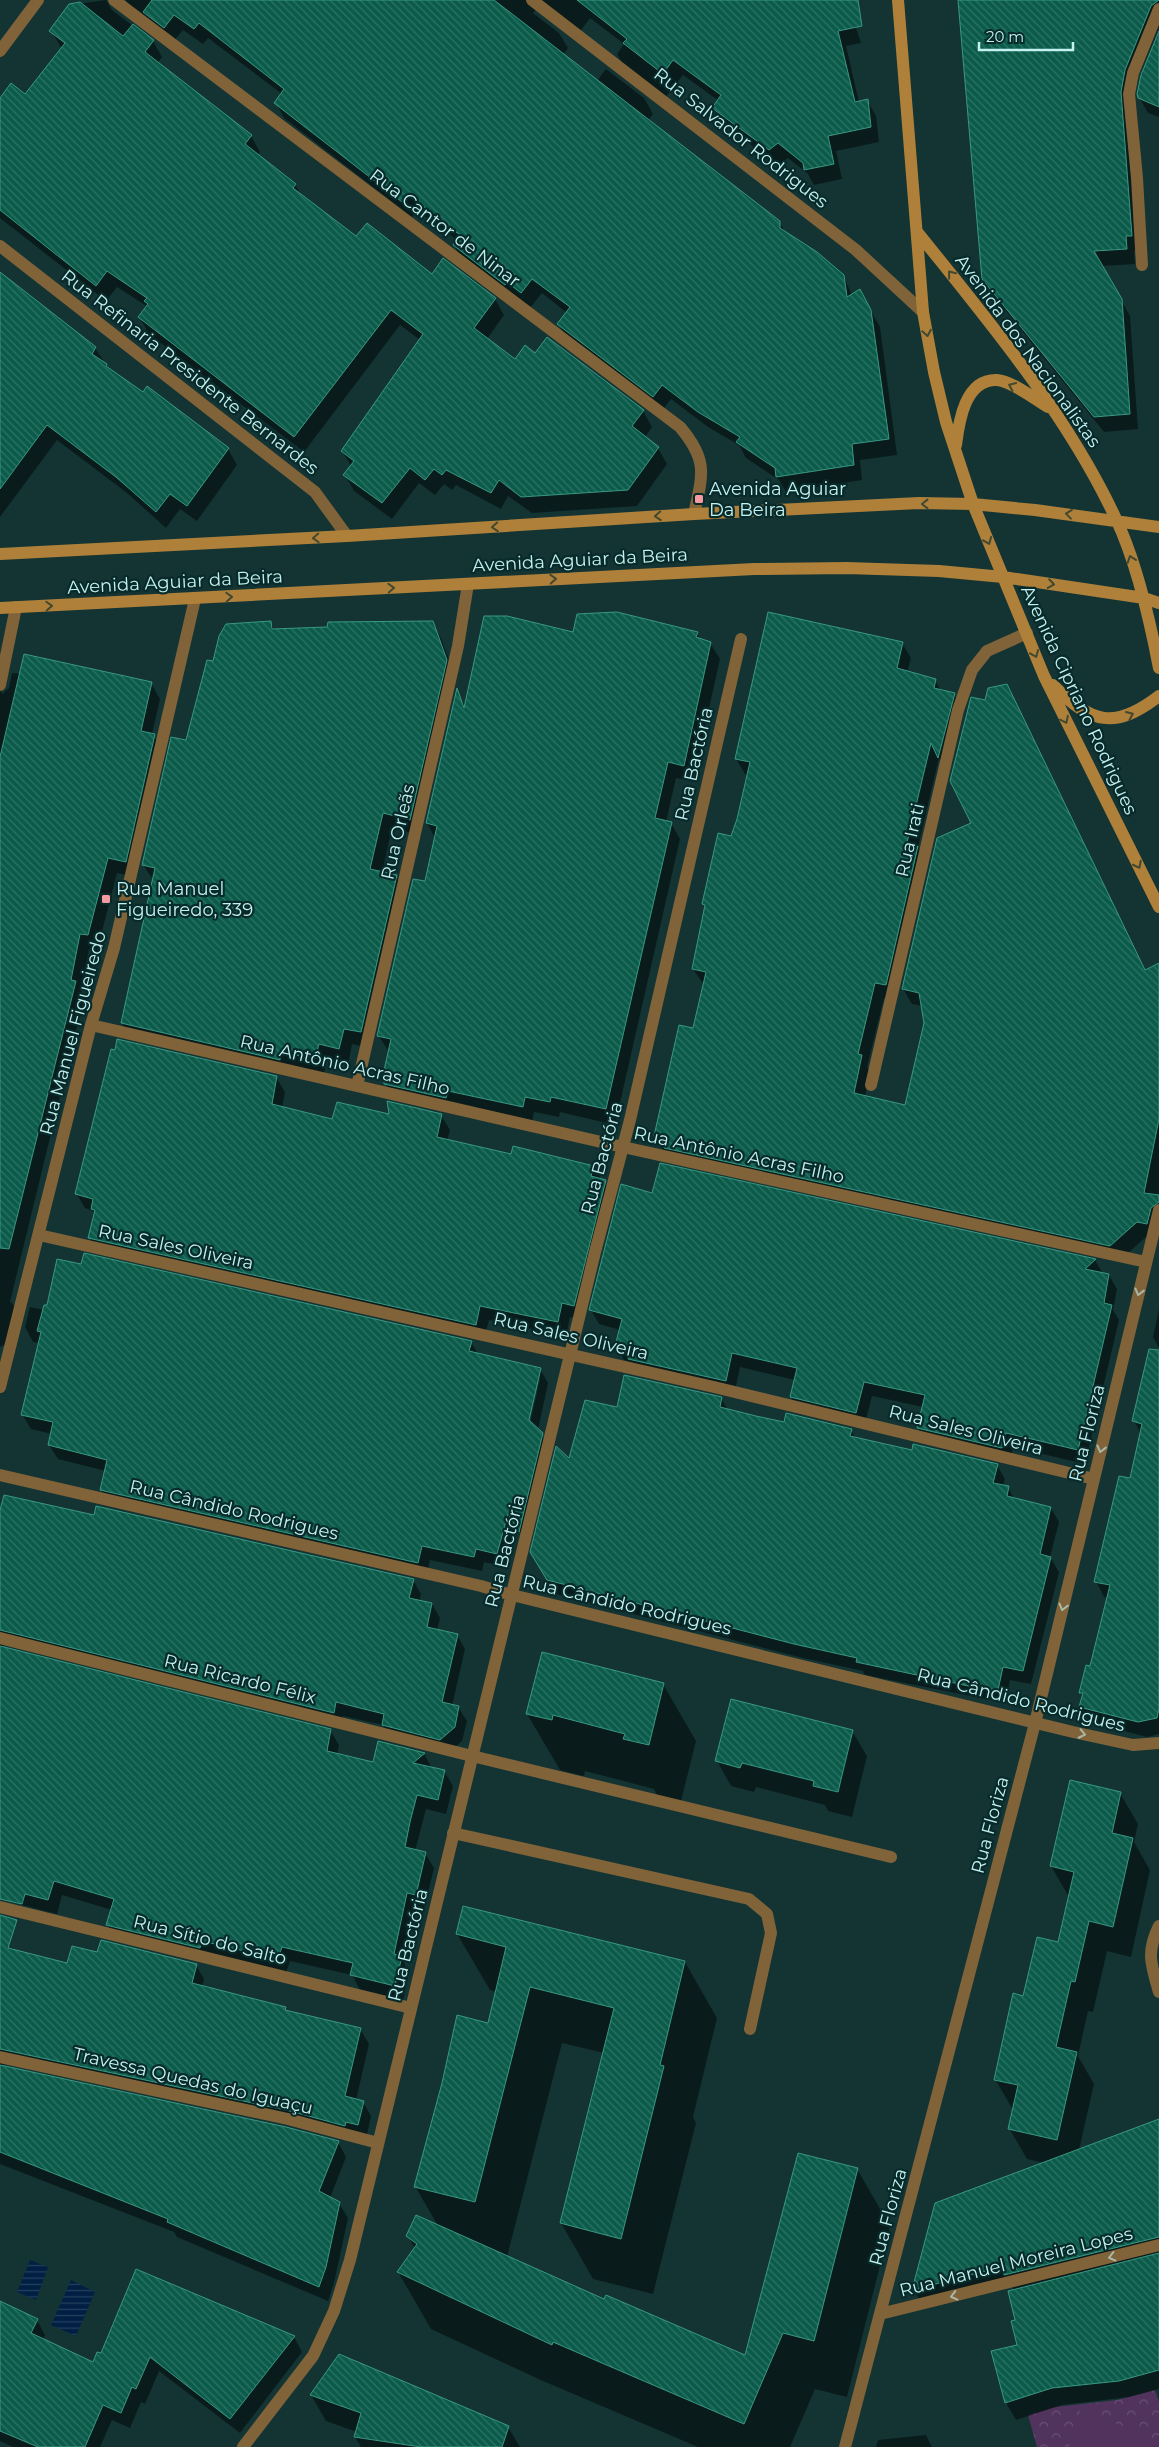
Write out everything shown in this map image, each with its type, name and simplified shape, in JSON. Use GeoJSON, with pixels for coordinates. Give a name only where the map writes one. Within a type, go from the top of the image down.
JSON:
{"type":"FeatureCollection","features":[{"type":"Feature","properties":{"kind":"main road"},"geometry":{"type":"LineString","coordinates":[[898,0],[923,312],[934,372],[955,450],[973,504]]}},
{"type":"Feature","properties":{"kind":"main road","name":"Avenida dos Nacionalistas"},"geometry":{"type":"LineString","coordinates":[[918,233],[1054,411],[1088,464],[1117,520]]}},
{"type":"Feature","properties":{"kind":"main road"},"geometry":{"type":"LineString","coordinates":[[955,450],[959,419],[968,396],[980,385],[997,380],[1014,386],[1054,411]]}},
{"type":"Feature","properties":{"kind":"main road","name":"Avenida Aguiar da Beira"},"geometry":{"type":"LineString","coordinates":[[0,554],[919,503],[973,504],[1117,520],[1159,527]]}},
{"type":"Feature","properties":{"kind":"main road","name":"Avenida Cipriano Rodrigues"},"geometry":{"type":"LineString","coordinates":[[973,504],[1044,676],[1159,907]]}},
{"type":"Feature","properties":{"kind":"main road"},"geometry":{"type":"LineString","coordinates":[[1117,520],[1144,598],[1159,668]]}},
{"type":"Feature","properties":{"kind":"main road","name":"Avenida Aguiar da Beira"},"geometry":{"type":"LineString","coordinates":[[0,608],[744,569],[848,568],[1003,577],[1144,598],[1159,603]]}},
{"type":"Feature","properties":{"kind":"main road"},"geometry":{"type":"LineString","coordinates":[[1044,676],[1064,696],[1088,713],[1108,719],[1125,718],[1159,696]]}},
{"type":"Feature","properties":{"kind":"street"},"geometry":{"type":"LineString","coordinates":[[0,51],[38,0]]}},
{"type":"Feature","properties":{"kind":"street","name":"Rua Cantor de Ninar"},"geometry":{"type":"LineString","coordinates":[[114,0],[680,427],[695,445],[701,462],[701,482],[694,514]]}},
{"type":"Feature","properties":{"kind":"street","name":"Rua Salvador Rodrigues"},"geometry":{"type":"LineString","coordinates":[[532,0],[856,250],[923,312]]}},
{"type":"Feature","properties":{"kind":"street"},"geometry":{"type":"LineString","coordinates":[[1142,265],[1138,178],[1129,94],[1133,73],[1159,9]]}},
{"type":"Feature","properties":{"kind":"street","name":"Rua Refinaria Presidente Bernardes"},"geometry":{"type":"LineString","coordinates":[[0,246],[315,492],[347,536]]}},
{"type":"Feature","properties":{"kind":"street","name":"Rua Orleãs"},"geometry":{"type":"LineString","coordinates":[[357,1086],[456,656],[468,584]]}},
{"type":"Feature","properties":{"kind":"street","name":"Rua Manuel Figueiredo"},"geometry":{"type":"LineString","coordinates":[[0,1386],[92,1024],[114,948],[195,599]]}},
{"type":"Feature","properties":{"kind":"street"},"geometry":{"type":"LineString","coordinates":[[0,685],[16,607]]}},
{"type":"Feature","properties":{"kind":"street","name":"Rua Irati"},"geometry":{"type":"LineString","coordinates":[[871,1085],[958,710],[972,670],[987,651],[1027,633]]}},
{"type":"Feature","properties":{"kind":"street","name":"Rua Bactória"},"geometry":{"type":"LineString","coordinates":[[243,2447],[313,2356],[334,2311],[350,2260],[595,1252],[623,1147],[741,639]]}},
{"type":"Feature","properties":{"kind":"street","name":"Rua Antônio Acras Filho"},"geometry":{"type":"LineString","coordinates":[[92,1024],[623,1147],[1146,1262]]}},
{"type":"Feature","properties":{"kind":"street","name":"Rua Floriza"},"geometry":{"type":"LineString","coordinates":[[845,2447],[1035,1723],[1159,1210]]}},
{"type":"Feature","properties":{"kind":"street","name":"Rua Sales Oliveira"},"geometry":{"type":"LineString","coordinates":[[39,1235],[570,1354],[1094,1479]]}},
{"type":"Feature","properties":{"kind":"street","name":"Rua Cândido Rodrigues"},"geometry":{"type":"LineString","coordinates":[[0,1475],[388,1563],[1035,1723],[1133,1745],[1159,1744]]}},
{"type":"Feature","properties":{"kind":"street","name":"Rua Ricardo Félix"},"geometry":{"type":"LineString","coordinates":[[0,1638],[472,1756],[891,1857]]}},
{"type":"Feature","properties":{"kind":"street"},"geometry":{"type":"LineString","coordinates":[[453,1833],[749,1899],[767,1914],[771,1933],[750,2029]]}},
{"type":"Feature","properties":{"kind":"street","name":"Rua Sítio do Salto"},"geometry":{"type":"LineString","coordinates":[[0,1907],[411,2008]]}},
{"type":"Feature","properties":{"kind":"street"},"geometry":{"type":"LineString","coordinates":[[1159,1926],[1152,1941],[1150,1960],[1159,1992]]}},
{"type":"Feature","properties":{"kind":"street","name":"Travessa Quedas do Iguaçu"},"geometry":{"type":"LineString","coordinates":[[0,2056],[288,2119],[378,2143]]}},
{"type":"Feature","properties":{"kind":"street","name":"Rua Manuel Moreira Lopes"},"geometry":{"type":"LineString","coordinates":[[880,2314],[1159,2245]]}},
{"type":"Feature","properties":{"kind":"green space"},"geometry":{"type":"Polygon","coordinates":[[[1155,2390],[1159,2402],[1159,2447],[1037,2447],[1028,2415],[1055,2407],[1117,2400],[1155,2390]]]}},
{"type":"Feature","properties":{"kind":"green space"},"geometry":{"type":"Polygon","coordinates":[[[1081,2409],[1159,2442],[1159,2447],[1069,2447],[1081,2409]]]}},
{"type":"Feature","properties":{"kind":"water"},"geometry":{"type":"Polygon","coordinates":[[[30,2260],[48,2267],[36,2300],[17,2292],[30,2260]]]}},
{"type":"Feature","properties":{"kind":"water"},"geometry":{"type":"Polygon","coordinates":[[[71,2280],[95,2292],[76,2336],[51,2325],[71,2280]]]}},
{"type":"Feature","properties":{"kind":"building"},"geometry":{"type":"Polygon","coordinates":[[[152,0],[494,0],[780,221],[780,228],[817,252],[844,275],[847,297],[860,289],[871,310],[889,439],[852,444],[854,465],[776,477],[775,468],[736,442],[740,437],[698,412],[662,385],[653,397],[557,324],[570,307],[532,279],[521,293],[507,282],[505,285],[453,245],[460,235],[408,195],[402,202],[274,103],[284,89],[199,23],[194,29],[174,15],[164,28],[143,12],[152,0]]]}},
{"type":"Feature","properties":{"kind":"building"},"geometry":{"type":"Polygon","coordinates":[[[577,0],[858,0],[862,26],[838,31],[855,102],[868,99],[871,127],[828,136],[834,164],[804,170],[803,163],[778,143],[769,150],[712,108],[721,95],[673,60],[663,74],[623,43],[627,39],[577,0]]]}},
{"type":"Feature","properties":{"kind":"building"},"geometry":{"type":"Polygon","coordinates":[[[958,0],[1159,0],[1151,6],[1125,70],[1121,92],[1132,236],[1126,236],[1127,249],[1094,251],[1122,299],[1130,414],[1094,417],[982,279],[958,0]]]}},
{"type":"Feature","properties":{"kind":"building"},"geometry":{"type":"Polygon","coordinates":[[[80,2],[123,36],[133,24],[154,40],[145,52],[252,135],[245,144],[296,184],[293,188],[356,236],[367,223],[432,274],[443,258],[496,298],[474,328],[515,359],[525,345],[535,353],[547,337],[644,410],[632,426],[659,447],[628,490],[521,497],[499,480],[491,493],[446,470],[442,475],[434,469],[425,480],[410,468],[382,503],[343,475],[354,461],[341,451],[423,334],[391,310],[294,437],[138,317],[148,304],[144,301],[147,298],[107,271],[96,286],[0,210],[0,98],[11,83],[25,94],[65,43],[49,31],[69,4],[80,2]]]}},
{"type":"Feature","properties":{"kind":"building"},"geometry":{"type":"Polygon","coordinates":[[[1159,31],[1159,107],[1138,98],[1137,94],[1141,75],[1159,31]]]}},
{"type":"Feature","properties":{"kind":"building"},"geometry":{"type":"Polygon","coordinates":[[[0,272],[96,347],[92,354],[107,364],[106,366],[143,392],[147,386],[229,448],[187,506],[170,494],[156,512],[116,477],[47,425],[0,489],[0,272]]]}},
{"type":"Feature","properties":{"kind":"building"},"geometry":{"type":"Polygon","coordinates":[[[617,612],[698,632],[696,637],[711,642],[684,766],[668,762],[655,818],[672,822],[606,1109],[551,1097],[550,1102],[525,1097],[523,1107],[448,1091],[446,1098],[384,1084],[383,1075],[391,1039],[377,1036],[413,879],[425,881],[437,826],[426,823],[457,688],[464,708],[484,616],[507,616],[573,632],[577,614],[617,612]]]}},
{"type":"Feature","properties":{"kind":"building"},"geometry":{"type":"Polygon","coordinates":[[[768,612],[903,642],[897,668],[936,679],[934,688],[955,693],[938,758],[931,743],[905,851],[918,846],[886,985],[875,983],[858,1054],[862,1055],[854,1093],[905,1105],[924,1023],[919,993],[902,989],[937,838],[971,823],[950,781],[971,697],[985,700],[988,688],[1007,684],[1145,970],[1159,963],[1159,1119],[1144,1193],[1159,1195],[1159,1202],[1151,1208],[1147,1224],[1137,1222],[1110,1246],[664,1148],[666,1139],[654,1136],[679,1025],[693,1028],[706,972],[692,969],[705,905],[702,904],[718,833],[731,836],[737,819],[750,762],[735,759],[768,612]]]}},
{"type":"Feature","properties":{"kind":"building"},"geometry":{"type":"Polygon","coordinates":[[[271,621],[272,629],[327,627],[328,622],[433,621],[447,660],[410,820],[383,813],[370,869],[397,875],[361,1032],[344,1029],[339,1049],[319,1044],[315,1059],[281,1052],[280,1060],[121,1023],[155,868],[142,865],[171,737],[186,740],[207,660],[213,661],[219,636],[226,624],[271,621]]]}},
{"type":"Feature","properties":{"kind":"building"},"geometry":{"type":"Polygon","coordinates":[[[24,654],[152,682],[141,731],[155,734],[126,862],[108,858],[88,935],[80,934],[71,980],[76,981],[9,1249],[0,1248],[0,757],[24,654]]]}},
{"type":"Feature","properties":{"kind":"building"},"geometry":{"type":"Polygon","coordinates":[[[117,1039],[277,1076],[272,1104],[332,1119],[337,1102],[389,1114],[387,1101],[442,1114],[437,1137],[511,1154],[513,1146],[594,1166],[591,1176],[606,1180],[574,1306],[562,1303],[558,1322],[480,1306],[476,1325],[88,1238],[95,1210],[91,1209],[93,1199],[75,1194],[111,1049],[115,1050],[117,1039]]]}},
{"type":"Feature","properties":{"kind":"building"},"geometry":{"type":"Polygon","coordinates":[[[660,1163],[1096,1259],[1085,1269],[1109,1274],[1104,1303],[1112,1305],[1078,1450],[1006,1433],[1002,1448],[917,1428],[925,1395],[864,1382],[856,1413],[790,1397],[797,1368],[732,1353],[726,1381],[628,1359],[630,1350],[615,1346],[622,1319],[589,1310],[621,1184],[652,1193],[660,1163]]]}},
{"type":"Feature","properties":{"kind":"building"},"geometry":{"type":"Polygon","coordinates":[[[84,1253],[472,1341],[469,1351],[541,1368],[529,1420],[543,1433],[519,1532],[508,1514],[497,1554],[476,1549],[474,1557],[422,1546],[418,1563],[100,1490],[107,1460],[48,1445],[53,1422],[21,1415],[41,1332],[37,1331],[44,1305],[47,1305],[57,1259],[81,1264],[84,1253]]]}},
{"type":"Feature","properties":{"kind":"building"},"geometry":{"type":"Polygon","coordinates":[[[1149,1349],[1159,1350],[1159,1708],[1157,1718],[1138,1722],[1079,1707],[1083,1693],[1079,1693],[1086,1665],[1090,1666],[1110,1585],[1094,1582],[1119,1476],[1130,1478],[1142,1424],[1132,1421],[1149,1349]]]}},
{"type":"Feature","properties":{"kind":"building"},"geometry":{"type":"Polygon","coordinates":[[[624,1375],[722,1397],[720,1407],[756,1416],[784,1422],[786,1413],[852,1429],[850,1436],[912,1450],[913,1444],[998,1464],[993,1483],[1009,1486],[1007,1496],[1051,1507],[1040,1554],[1051,1557],[1023,1671],[1003,1667],[998,1690],[973,1687],[856,1662],[857,1658],[794,1644],[547,1580],[530,1552],[556,1446],[569,1458],[585,1400],[617,1407],[624,1375]]]}},
{"type":"Feature","properties":{"kind":"building"},"geometry":{"type":"Polygon","coordinates":[[[4,1495],[94,1515],[96,1506],[414,1579],[409,1598],[432,1603],[427,1627],[458,1634],[442,1702],[459,1706],[455,1727],[440,1740],[382,1725],[384,1714],[336,1702],[334,1713],[0,1630],[0,1510],[4,1495]]]}},
{"type":"Feature","properties":{"kind":"building"},"geometry":{"type":"Polygon","coordinates":[[[0,1646],[331,1729],[327,1751],[373,1762],[378,1741],[425,1753],[413,1763],[445,1770],[438,1800],[417,1795],[410,1822],[405,1847],[426,1852],[416,1895],[407,1893],[394,1954],[402,1956],[395,1986],[350,1975],[353,1963],[282,1947],[278,1959],[202,1941],[200,1948],[106,1925],[114,1899],[54,1881],[48,1900],[25,1894],[22,1904],[0,1899],[0,1646]]]}},
{"type":"Feature","properties":{"kind":"building"},"geometry":{"type":"Polygon","coordinates":[[[542,1652],[664,1683],[649,1745],[623,1739],[625,1734],[553,1715],[552,1720],[526,1714],[542,1652]]]}},
{"type":"Feature","properties":{"kind":"building"},"geometry":{"type":"Polygon","coordinates":[[[731,1699],[853,1730],[838,1792],[813,1786],[814,1781],[742,1763],[740,1768],[715,1761],[731,1699]]]}},
{"type":"Feature","properties":{"kind":"building"},"geometry":{"type":"Polygon","coordinates":[[[1070,1780],[1121,1792],[1112,1833],[1133,1838],[1113,1927],[1089,1921],[1075,1982],[1071,1981],[1056,2047],[1077,2052],[1057,2140],[1008,2129],[1018,2085],[994,2080],[1013,1993],[1023,1996],[1037,1937],[1058,1942],[1074,1872],[1050,1866],[1070,1780]]]}},
{"type":"Feature","properties":{"kind":"building"},"geometry":{"type":"Polygon","coordinates":[[[463,1906],[685,1961],[660,2065],[664,2066],[621,2239],[560,2223],[614,2008],[530,1987],[475,2202],[414,2187],[442,2083],[457,2015],[488,2023],[506,1947],[456,1934],[463,1906]]]}},
{"type":"Feature","properties":{"kind":"building"},"geometry":{"type":"Polygon","coordinates":[[[0,1915],[17,1920],[8,1948],[67,1963],[72,1946],[97,1952],[101,1940],[197,1964],[192,1983],[286,2007],[285,2010],[361,2028],[345,2096],[364,2101],[358,2125],[346,2122],[345,2126],[290,2111],[0,2049],[0,1915]]]}},
{"type":"Feature","properties":{"kind":"building"},"geometry":{"type":"Polygon","coordinates":[[[0,2065],[286,2127],[339,2141],[319,2191],[340,2202],[326,2267],[319,2287],[167,2222],[168,2219],[0,2152],[0,2065]]]}},
{"type":"Feature","properties":{"kind":"building"},"geometry":{"type":"Polygon","coordinates":[[[1159,2119],[1159,2237],[1004,2275],[1002,2267],[912,2290],[935,2203],[1159,2119]]]}},
{"type":"Feature","properties":{"kind":"building"},"geometry":{"type":"Polygon","coordinates":[[[798,2153],[858,2168],[814,2341],[783,2333],[744,2424],[553,2342],[552,2345],[397,2272],[417,2244],[406,2236],[416,2215],[604,2299],[606,2295],[745,2355],[798,2153]]]}},
{"type":"Feature","properties":{"kind":"building"},"geometry":{"type":"Polygon","coordinates":[[[1159,2253],[1159,2370],[1119,2381],[1052,2388],[1005,2403],[991,2351],[1017,2345],[1011,2321],[1015,2320],[1008,2291],[1159,2253]]]}},
{"type":"Feature","properties":{"kind":"building"},"geometry":{"type":"Polygon","coordinates":[[[136,2269],[295,2336],[230,2419],[150,2357],[136,2389],[132,2387],[121,2413],[103,2405],[85,2447],[38,2447],[0,2431],[0,2301],[38,2319],[31,2333],[93,2362],[97,2352],[101,2353],[136,2269]]]}},
{"type":"Feature","properties":{"kind":"building"},"geometry":{"type":"Polygon","coordinates":[[[339,2354],[509,2426],[502,2447],[421,2447],[354,2437],[361,2413],[310,2395],[339,2354]]]}},
{"type":"Feature","properties":{"kind":"place","name":"Avenida Aguiar Da Beira"},"geometry":{"type":"Point","coordinates":[699,499]}},
{"type":"Feature","properties":{"kind":"place","name":"Rua Manuel Figueiredo, 339"},"geometry":{"type":"Point","coordinates":[106,899]}}]}
